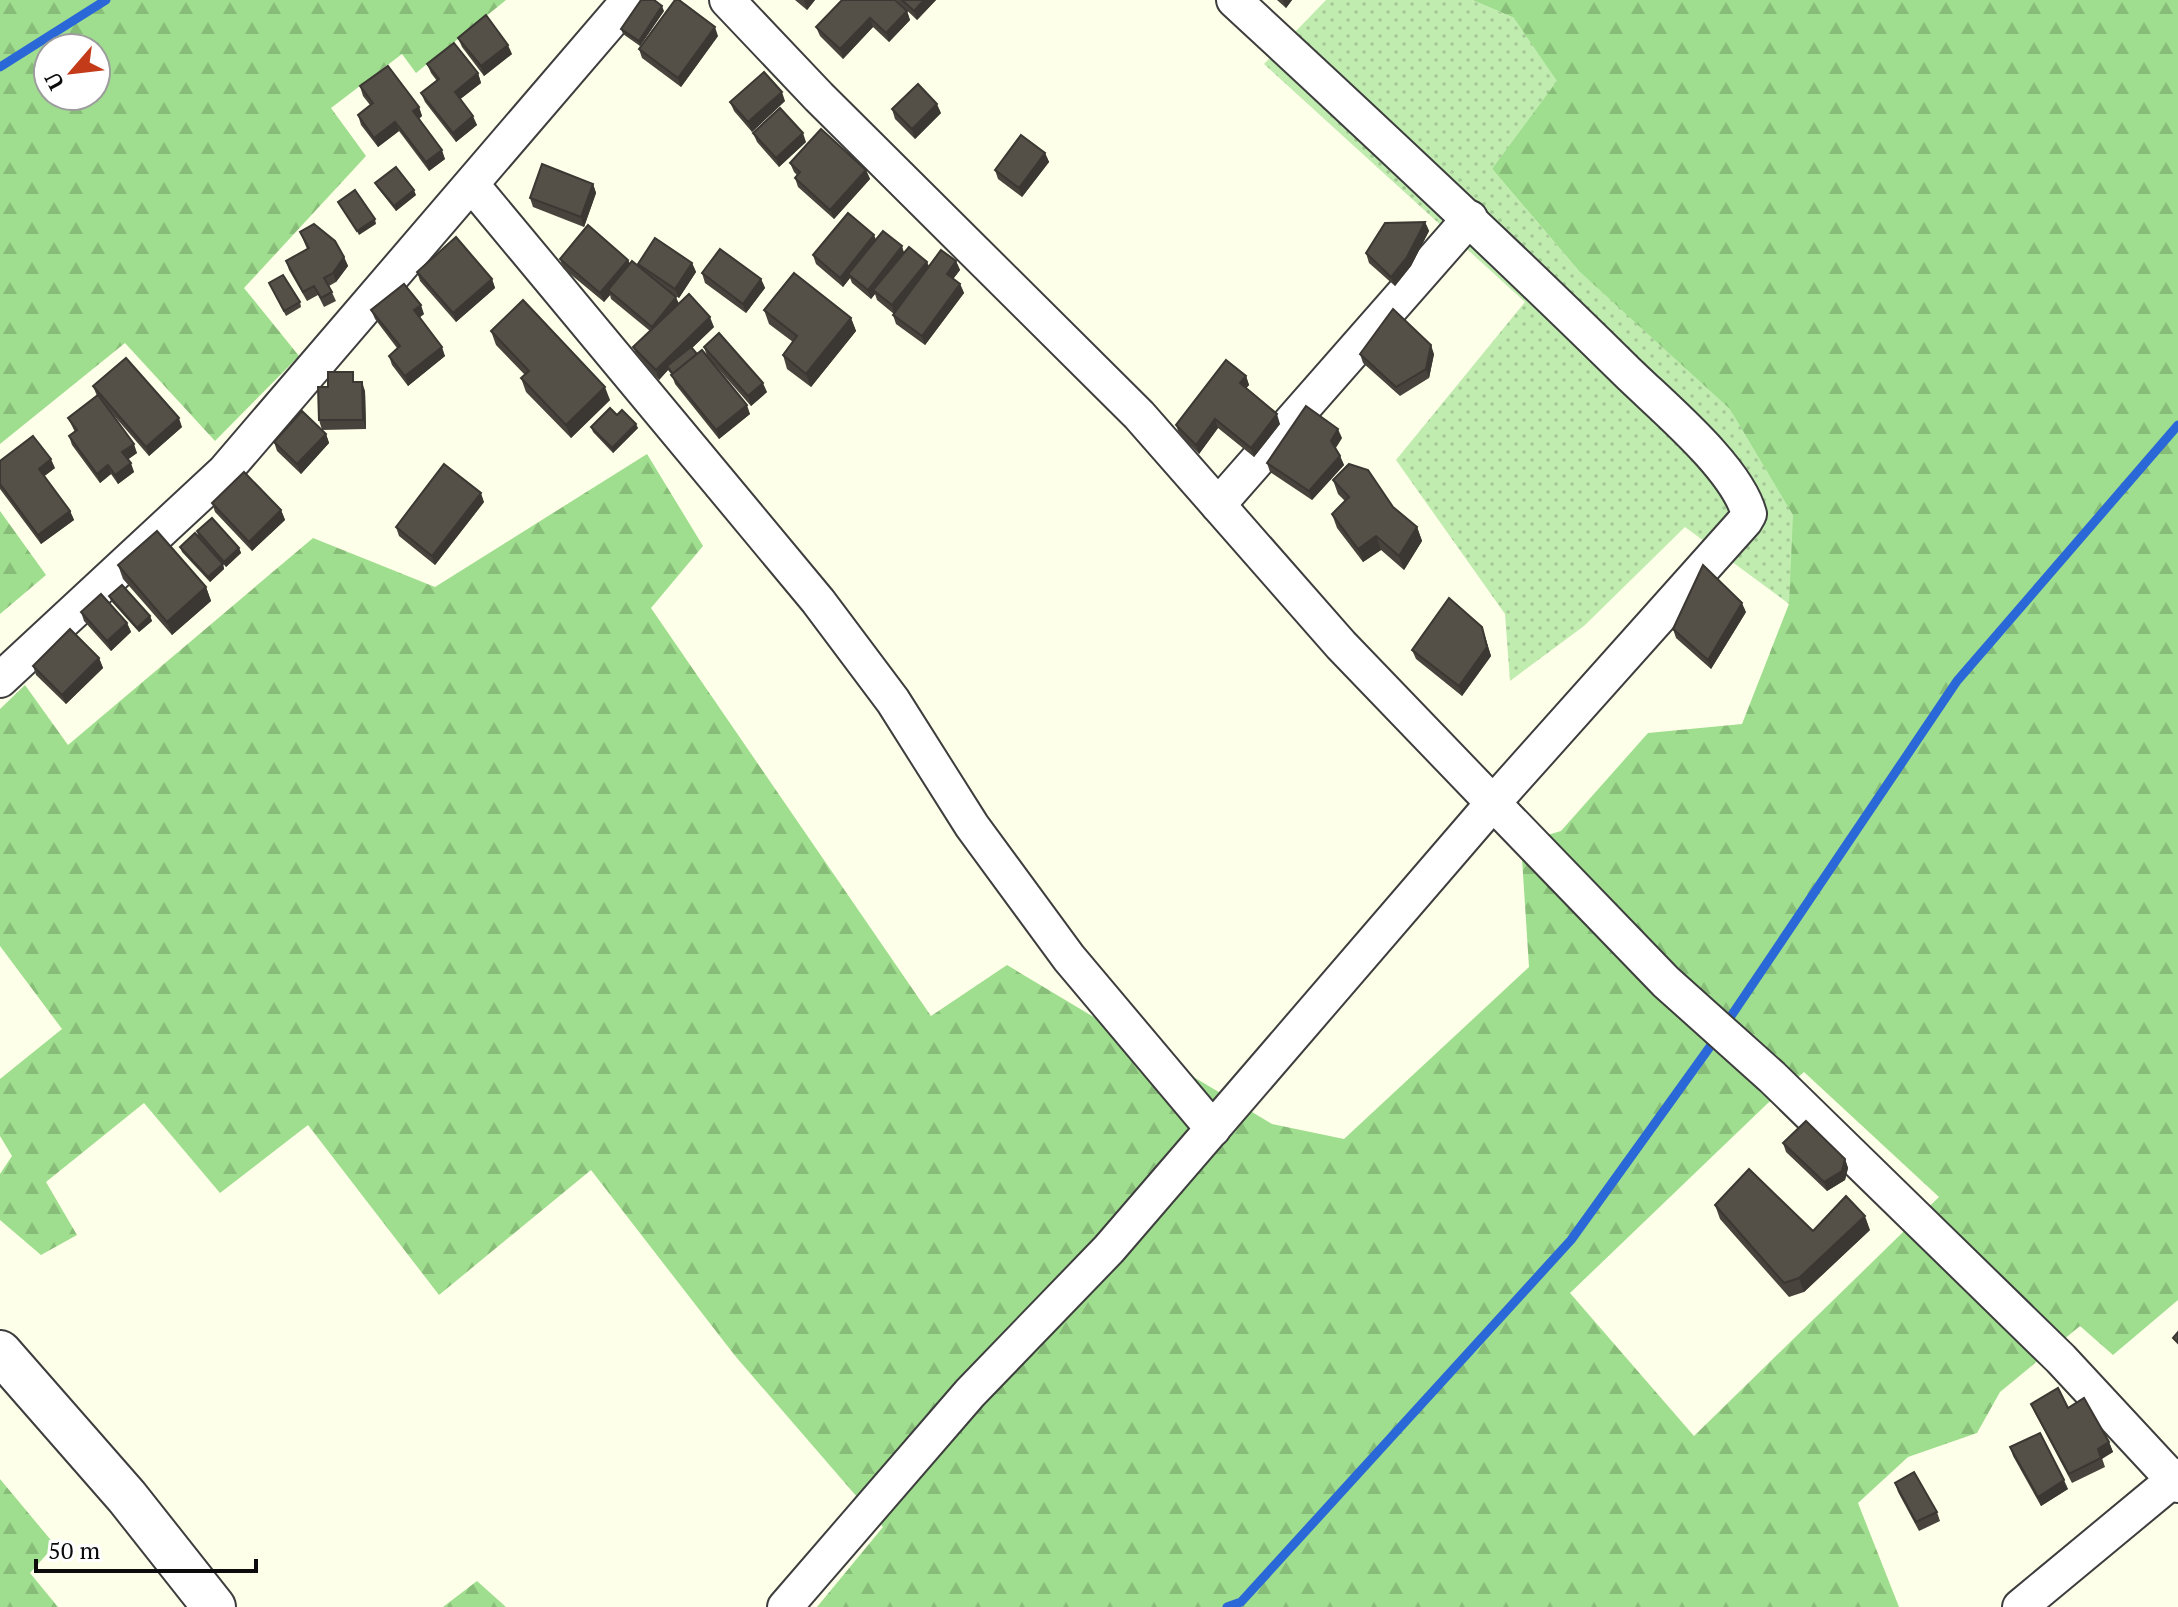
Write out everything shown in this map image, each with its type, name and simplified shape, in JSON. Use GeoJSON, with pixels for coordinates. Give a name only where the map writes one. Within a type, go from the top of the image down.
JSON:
{"type":"FeatureCollection","features":[{"type":"Feature","properties":{"kind":"street"},"geometry":{"type":"LineString","coordinates":[[0,680],[224,472],[629,0]]}},
{"type":"Feature","properties":{"kind":"street"},"geometry":{"type":"LineString","coordinates":[[727,0],[819,97],[1139,415],[1341,645],[1666,982],[1772,1077],[2061,1359],[2176,1480],[2020,1607]]}},
{"type":"Feature","properties":{"kind":"street"},"geometry":{"type":"LineString","coordinates":[[785,1607],[970,1393],[1109,1249],[1493,803],[1749,514],[1746,500],[1714,458],[1470,218],[1234,0]]}},
{"type":"Feature","properties":{"kind":"street"},"geometry":{"type":"LineString","coordinates":[[472,185],[818,601],[893,701],[972,826],[1069,958],[1213,1129]]}},
{"type":"Feature","properties":{"kind":"street"},"geometry":{"type":"LineString","coordinates":[[1218,505],[1470,218]]}},
{"type":"Feature","properties":{"kind":"street"},"geometry":{"type":"LineString","coordinates":[[0,1352],[127,1497],[214,1607]]}},
{"type":"Feature","properties":{"kind":"green space"},"geometry":{"type":"Polygon","coordinates":[[[0,0],[506,0],[416,73],[402,54],[331,108],[366,156],[244,288],[299,356],[215,441],[125,343],[0,444],[0,0]]]}},
{"type":"Feature","properties":{"kind":"green space"},"geometry":{"type":"Polygon","coordinates":[[[1326,0],[1472,0],[1514,18],[1557,81],[1492,169],[1578,270],[1730,409],[1793,515],[1789,604],[1685,527],[1584,626],[1510,681],[1505,614],[1396,460],[1525,302],[1264,64],[1326,0]]]}},
{"type":"Feature","properties":{"kind":"green space"},"geometry":{"type":"Polygon","coordinates":[[[1472,0],[2178,0],[2178,1300],[2113,1355],[2080,1326],[2000,1392],[1977,1433],[1908,1457],[1858,1503],[1899,1607],[817,1607],[883,1527],[736,1357],[591,1170],[439,1295],[308,1125],[220,1193],[144,1103],[46,1182],[77,1235],[41,1255],[0,1220],[0,1174],[12,1156],[0,1136],[0,1079],[62,1029],[0,946],[0,709],[25,685],[68,745],[313,538],[435,587],[647,454],[703,546],[651,608],[931,1016],[1007,965],[1272,1124],[1344,1139],[1529,967],[1521,843],[1561,831],[1648,733],[1742,724],[1789,604],[1578,270],[1492,169],[1514,18],[1472,0]],[[1804,1072],[1570,1293],[1694,1436],[1939,1197],[1804,1072]]]}},
{"type":"Feature","properties":{"kind":"green space"},"geometry":{"type":"Polygon","coordinates":[[[0,511],[46,575],[0,614],[0,511]]]}},
{"type":"Feature","properties":{"kind":"green space"},"geometry":{"type":"Polygon","coordinates":[[[0,1479],[55,1545],[30,1573],[58,1607],[0,1607],[0,1479]]]}},
{"type":"Feature","properties":{"kind":"green space"},"geometry":{"type":"Polygon","coordinates":[[[477,1581],[506,1607],[443,1607],[477,1581]]]}},
{"type":"Feature","properties":{"kind":"building"},"geometry":{"type":"Polygon","coordinates":[[[641,0],[654,0],[662,6],[639,41],[621,29],[641,0]]]}},
{"type":"Feature","properties":{"kind":"building"},"geometry":{"type":"Polygon","coordinates":[[[675,0],[715,27],[678,78],[639,49],[675,0]]]}},
{"type":"Feature","properties":{"kind":"building"},"geometry":{"type":"Polygon","coordinates":[[[842,0],[895,0],[907,11],[886,33],[870,18],[840,49],[816,27],[842,0]]]}},
{"type":"Feature","properties":{"kind":"building"},"geometry":{"type":"Polygon","coordinates":[[[902,0],[924,0],[914,11],[902,0]]]}},
{"type":"Feature","properties":{"kind":"building"},"geometry":{"type":"Polygon","coordinates":[[[486,15],[508,45],[481,66],[458,38],[486,15]]]}},
{"type":"Feature","properties":{"kind":"building"},"geometry":{"type":"Polygon","coordinates":[[[454,43],[478,73],[455,92],[473,116],[453,133],[421,93],[439,79],[427,64],[454,43]]]}},
{"type":"Feature","properties":{"kind":"building"},"geometry":{"type":"Polygon","coordinates":[[[388,66],[419,107],[413,111],[442,150],[426,162],[395,122],[374,138],[358,115],[373,103],[360,86],[388,66]]]}},
{"type":"Feature","properties":{"kind":"building"},"geometry":{"type":"Polygon","coordinates":[[[764,72],[782,92],[748,122],[730,102],[764,72]]]}},
{"type":"Feature","properties":{"kind":"building"},"geometry":{"type":"Polygon","coordinates":[[[918,84],[937,104],[912,129],[892,109],[918,84]]]}},
{"type":"Feature","properties":{"kind":"building"},"geometry":{"type":"Polygon","coordinates":[[[780,108],[803,133],[776,158],[753,133],[780,108]]]}},
{"type":"Feature","properties":{"kind":"building"},"geometry":{"type":"Polygon","coordinates":[[[821,129],[866,170],[830,210],[795,178],[800,172],[790,163],[821,129]]]}},
{"type":"Feature","properties":{"kind":"building"},"geometry":{"type":"Polygon","coordinates":[[[1021,135],[1045,153],[1019,188],[995,170],[1021,135]]]}},
{"type":"Feature","properties":{"kind":"building"},"geometry":{"type":"Polygon","coordinates":[[[542,164],[593,184],[581,217],[530,198],[542,164]]]}},
{"type":"Feature","properties":{"kind":"building"},"geometry":{"type":"Polygon","coordinates":[[[396,167],[414,190],[394,206],[375,183],[396,167]]]}},
{"type":"Feature","properties":{"kind":"building"},"geometry":{"type":"Polygon","coordinates":[[[355,190],[375,219],[357,231],[338,202],[355,190]]]}},
{"type":"Feature","properties":{"kind":"building"},"geometry":{"type":"Polygon","coordinates":[[[848,213],[874,235],[840,278],[813,255],[848,213]]]}},
{"type":"Feature","properties":{"kind":"building"},"geometry":{"type":"Polygon","coordinates":[[[1425,222],[1407,257],[1391,277],[1366,253],[1385,223],[1425,222]]]}},
{"type":"Feature","properties":{"kind":"building"},"geometry":{"type":"Polygon","coordinates":[[[314,224],[335,241],[344,257],[333,273],[324,278],[332,292],[321,298],[314,286],[303,292],[286,261],[309,248],[300,232],[314,224]]]}},
{"type":"Feature","properties":{"kind":"building"},"geometry":{"type":"Polygon","coordinates":[[[588,225],[628,260],[600,293],[560,259],[588,225]]]}},
{"type":"Feature","properties":{"kind":"building"},"geometry":{"type":"Polygon","coordinates":[[[883,231],[902,246],[868,290],[848,274],[883,231]]]}},
{"type":"Feature","properties":{"kind":"building"},"geometry":{"type":"Polygon","coordinates":[[[456,237],[492,279],[453,313],[417,272],[456,237]]]}},
{"type":"Feature","properties":{"kind":"building"},"geometry":{"type":"Polygon","coordinates":[[[655,238],[692,263],[675,289],[638,264],[655,238]]]}},
{"type":"Feature","properties":{"kind":"building"},"geometry":{"type":"Polygon","coordinates":[[[909,247],[927,262],[892,305],[873,290],[909,247]]]}},
{"type":"Feature","properties":{"kind":"building"},"geometry":{"type":"Polygon","coordinates":[[[720,249],[761,279],[743,304],[702,273],[720,249]]]}},
{"type":"Feature","properties":{"kind":"building"},"geometry":{"type":"Polygon","coordinates":[[[941,250],[956,261],[947,274],[960,284],[922,336],[893,315],[941,250]]]}},
{"type":"Feature","properties":{"kind":"building"},"geometry":{"type":"Polygon","coordinates":[[[632,261],[676,297],[652,327],[608,290],[632,261]]]}},
{"type":"Feature","properties":{"kind":"building"},"geometry":{"type":"Polygon","coordinates":[[[794,273],[851,318],[806,374],[783,355],[797,336],[764,310],[794,273]]]}},
{"type":"Feature","properties":{"kind":"building"},"geometry":{"type":"Polygon","coordinates":[[[283,275],[300,302],[284,311],[269,283],[283,275]]]}},
{"type":"Feature","properties":{"kind":"building"},"geometry":{"type":"Polygon","coordinates":[[[404,284],[421,305],[414,310],[442,347],[405,376],[389,356],[400,346],[371,310],[404,284]]]}},
{"type":"Feature","properties":{"kind":"building"},"geometry":{"type":"Polygon","coordinates":[[[689,294],[710,317],[656,370],[633,347],[689,294]]]}},
{"type":"Feature","properties":{"kind":"building"},"geometry":{"type":"Polygon","coordinates":[[[523,300],[605,387],[566,425],[521,378],[529,371],[491,331],[523,300]]]}},
{"type":"Feature","properties":{"kind":"building"},"geometry":{"type":"Polygon","coordinates":[[[1393,309],[1431,345],[1426,369],[1396,387],[1360,354],[1393,309]]]}},
{"type":"Feature","properties":{"kind":"building"},"geometry":{"type":"Polygon","coordinates":[[[719,333],[763,383],[748,396],[704,347],[719,333]]]}},
{"type":"Feature","properties":{"kind":"building"},"geometry":{"type":"Polygon","coordinates":[[[691,347],[697,354],[673,374],[667,366],[691,347]]]}},
{"type":"Feature","properties":{"kind":"building"},"geometry":{"type":"Polygon","coordinates":[[[702,350],[747,405],[716,430],[671,375],[702,350]]]}},
{"type":"Feature","properties":{"kind":"building"},"geometry":{"type":"Polygon","coordinates":[[[126,358],[179,418],[146,447],[93,386],[126,358]]]}},
{"type":"Feature","properties":{"kind":"building"},"geometry":{"type":"Polygon","coordinates":[[[1226,360],[1246,376],[1240,383],[1277,414],[1251,448],[1215,419],[1196,445],[1176,425],[1226,360]]]}},
{"type":"Feature","properties":{"kind":"building"},"geometry":{"type":"Polygon","coordinates":[[[328,372],[353,372],[353,382],[362,382],[363,420],[319,420],[318,387],[328,387],[328,372]]]}},
{"type":"Feature","properties":{"kind":"building"},"geometry":{"type":"Polygon","coordinates":[[[98,395],[134,444],[122,452],[131,463],[115,475],[108,465],[97,474],[69,436],[77,430],[68,418],[98,395]]]}},
{"type":"Feature","properties":{"kind":"building"},"geometry":{"type":"Polygon","coordinates":[[[1306,406],[1338,429],[1331,441],[1340,456],[1309,491],[1267,463],[1306,406]]]}},
{"type":"Feature","properties":{"kind":"building"},"geometry":{"type":"Polygon","coordinates":[[[610,408],[617,415],[622,410],[636,424],[612,448],[591,427],[610,408]]]}},
{"type":"Feature","properties":{"kind":"building"},"geometry":{"type":"Polygon","coordinates":[[[302,411],[326,434],[297,464],[274,442],[302,411]]]}},
{"type":"Feature","properties":{"kind":"building"},"geometry":{"type":"Polygon","coordinates":[[[33,436],[51,459],[39,469],[70,511],[38,535],[0,484],[0,461],[33,436]]]}},
{"type":"Feature","properties":{"kind":"building"},"geometry":{"type":"Polygon","coordinates":[[[444,464],[481,493],[432,556],[396,527],[444,464]]]}},
{"type":"Feature","properties":{"kind":"building"},"geometry":{"type":"Polygon","coordinates":[[[1349,464],[1368,470],[1393,507],[1417,527],[1399,556],[1376,536],[1358,549],[1332,514],[1349,497],[1333,480],[1349,464]]]}},
{"type":"Feature","properties":{"kind":"building"},"geometry":{"type":"Polygon","coordinates":[[[244,472],[281,510],[249,542],[212,503],[244,472]]]}},
{"type":"Feature","properties":{"kind":"building"},"geometry":{"type":"Polygon","coordinates":[[[212,518],[239,548],[224,562],[197,531],[212,518]]]}},
{"type":"Feature","properties":{"kind":"building"},"geometry":{"type":"Polygon","coordinates":[[[157,531],[206,587],[167,622],[118,565],[157,531]]]}},
{"type":"Feature","properties":{"kind":"building"},"geometry":{"type":"Polygon","coordinates":[[[195,533],[223,564],[208,577],[180,547],[195,533]]]}},
{"type":"Feature","properties":{"kind":"building"},"geometry":{"type":"Polygon","coordinates":[[[1703,565],[1742,603],[1708,660],[1673,629],[1703,565]]]}},
{"type":"Feature","properties":{"kind":"building"},"geometry":{"type":"Polygon","coordinates":[[[122,585],[150,616],[137,628],[109,596],[122,585]]]}},
{"type":"Feature","properties":{"kind":"building"},"geometry":{"type":"Polygon","coordinates":[[[101,594],[127,623],[107,641],[81,612],[101,594]]]}},
{"type":"Feature","properties":{"kind":"building"},"geometry":{"type":"Polygon","coordinates":[[[1449,598],[1482,627],[1487,647],[1459,686],[1412,650],[1449,598]]]}},
{"type":"Feature","properties":{"kind":"building"},"geometry":{"type":"Polygon","coordinates":[[[70,629],[99,658],[62,695],[33,666],[70,629]]]}},
{"type":"Feature","properties":{"kind":"building"},"geometry":{"type":"Polygon","coordinates":[[[1806,1121],[1845,1159],[1842,1171],[1824,1182],[1783,1143],[1806,1121]]]}},
{"type":"Feature","properties":{"kind":"building"},"geometry":{"type":"Polygon","coordinates":[[[1749,1169],[1813,1231],[1846,1196],[1865,1216],[1799,1278],[1784,1283],[1715,1205],[1749,1169]]]}},
{"type":"Feature","properties":{"kind":"building"},"geometry":{"type":"Polygon","coordinates":[[[2058,1388],[2068,1408],[2084,1398],[2109,1442],[2098,1449],[2101,1458],[2069,1474],[2031,1404],[2058,1388]]]}},
{"type":"Feature","properties":{"kind":"building"},"geometry":{"type":"Polygon","coordinates":[[[2040,1433],[2064,1480],[2038,1497],[2010,1447],[2040,1433]]]}},
{"type":"Feature","properties":{"kind":"building"},"geometry":{"type":"Polygon","coordinates":[[[1914,1472],[1937,1512],[1916,1522],[1895,1483],[1914,1472]]]}},
{"type":"Feature","properties":{"kind":"waterway"},"geometry":{"type":"LineString","coordinates":[[0,67],[106,0]]}},
{"type":"Feature","properties":{"kind":"waterway"},"geometry":{"type":"LineString","coordinates":[[1725,1025],[1957,681],[2178,425]]}},
{"type":"Feature","properties":{"kind":"waterway"},"geometry":{"type":"LineString","coordinates":[[1227,1607],[1241,1602],[1571,1240],[1717,1037]]}}]}
